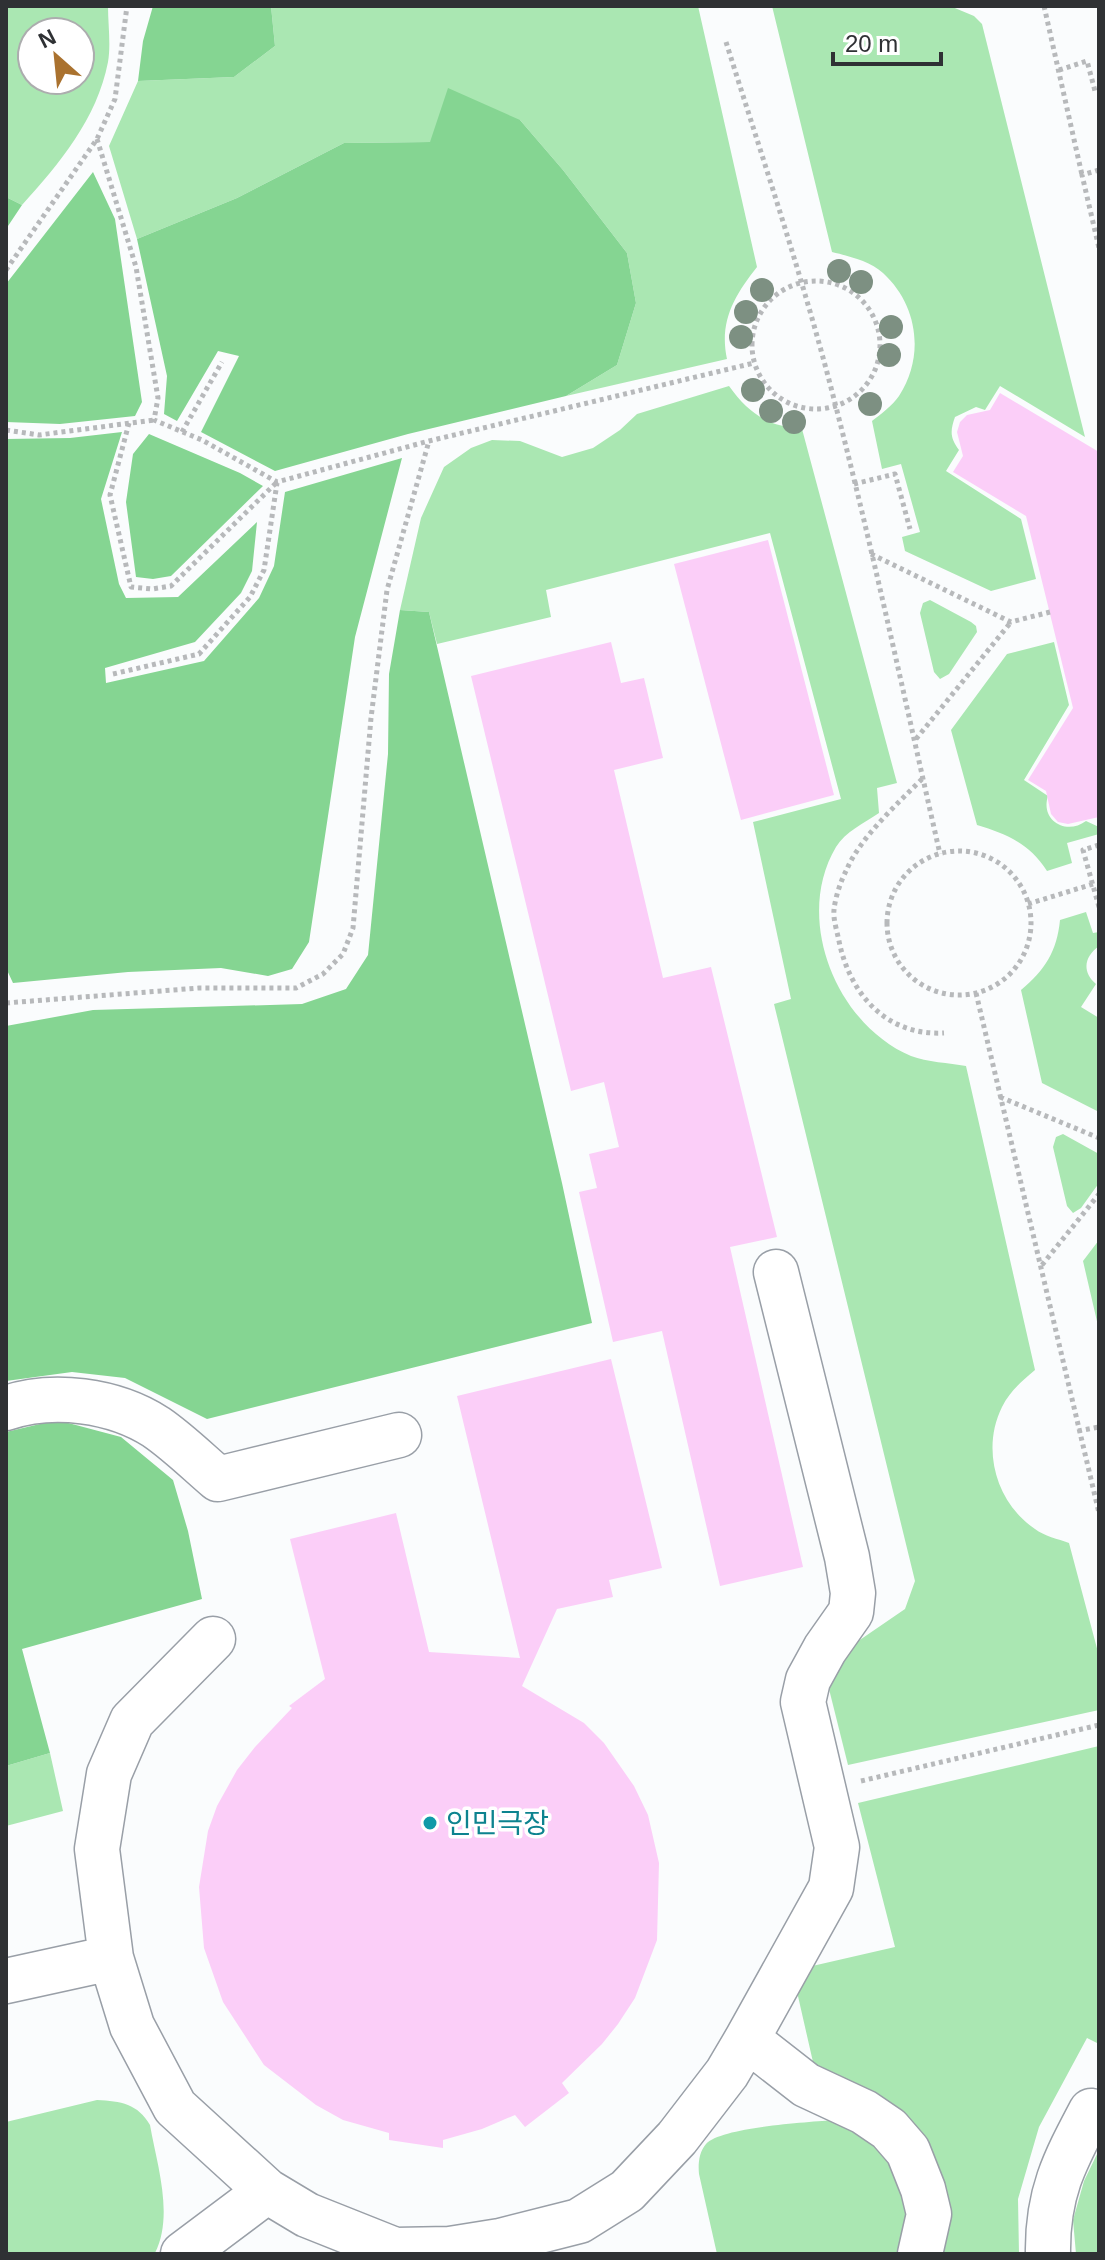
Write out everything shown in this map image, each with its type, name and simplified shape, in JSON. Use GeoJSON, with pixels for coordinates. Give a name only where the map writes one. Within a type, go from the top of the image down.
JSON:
{"type":"FeatureCollection","features":[{"type":"Feature","properties":{"kind":"lane"},"geometry":{"type":"LineString","coordinates":[[213,1639],[132,1721],[109,1774],[97,1849],[111,1958],[132,2026],[175,2107],[267,2191],[307,2215],[395,2250],[450,2249],[500,2241],[579,2221],[627,2191],[677,2138],[727,2073],[831,1888],[837,1847],[803,1702],[808,1680],[851,1612],[853,1593],[776,1272]]}},
{"type":"Feature","properties":{"kind":"lane"},"geometry":{"type":"LineString","coordinates":[[6,1408],[24,1402],[64,1400],[106,1405],[154,1426],[218,1479],[399,1435]]}},
{"type":"Feature","properties":{"kind":"lane"},"geometry":{"type":"LineString","coordinates":[[6,1981],[111,1958]]}},
{"type":"Feature","properties":{"kind":"lane"},"geometry":{"type":"LineString","coordinates":[[747,2039],[806,2085],[864,2112],[889,2129],[908,2151],[929,2214],[920,2254]]}},
{"type":"Feature","properties":{"kind":"lane"},"geometry":{"type":"LineString","coordinates":[[1048,2254],[1048,2221],[1053,2199],[1065,2160],[1091,2111]]}},
{"type":"Feature","properties":{"kind":"lane"},"geometry":{"type":"LineString","coordinates":[[183,2254],[267,2191]]}},
{"type":"Feature","properties":{"kind":"path"},"geometry":{"type":"LineString","coordinates":[[6,270],[97,139],[115,99],[127,6]]}},
{"type":"Feature","properties":{"kind":"path"},"geometry":{"type":"LineString","coordinates":[[1044,6],[1099,248]]}},
{"type":"Feature","properties":{"kind":"path"},"geometry":{"type":"LineString","coordinates":[[726,42],[802,283],[836,407],[916,739],[940,854]]}},
{"type":"Feature","properties":{"kind":"path"},"geometry":{"type":"LineString","coordinates":[[1059,70],[1087,61],[1095,91]]}},
{"type":"Feature","properties":{"kind":"path"},"geometry":{"type":"LineString","coordinates":[[97,139],[136,267],[158,398],[154,420]]}},
{"type":"Feature","properties":{"kind":"path"},"geometry":{"type":"LineString","coordinates":[[1082,175],[1099,170]]}},
{"type":"Feature","properties":{"kind":"path"},"geometry":{"type":"LineString","coordinates":[[830,282],[852,291],[870,308],[879,330],[880,354],[873,377],[857,395],[836,407],[810,409],[786,402],[766,386],[754,363],[753,336],[762,311],[781,292],[802,283],[830,282]]}},
{"type":"Feature","properties":{"kind":"path"},"geometry":{"type":"LineString","coordinates":[[182,432],[222,362]]}},
{"type":"Feature","properties":{"kind":"path"},"geometry":{"type":"LineString","coordinates":[[129,423],[110,495],[131,587],[152,589],[171,586],[277,482],[429,441],[754,363]]}},
{"type":"Feature","properties":{"kind":"path"},"geometry":{"type":"LineString","coordinates":[[6,430],[39,435],[154,420],[202,440],[277,482]]}},
{"type":"Feature","properties":{"kind":"path"},"geometry":{"type":"LineString","coordinates":[[6,1003],[199,988],[296,988],[323,974],[343,954],[353,928],[371,718],[387,590],[429,441]]}},
{"type":"Feature","properties":{"kind":"path"},"geometry":{"type":"LineString","coordinates":[[854,484],[895,474],[910,529]]}},
{"type":"Feature","properties":{"kind":"path"},"geometry":{"type":"LineString","coordinates":[[113,674],[199,654],[250,597],[264,570],[277,482]]}},
{"type":"Feature","properties":{"kind":"path"},"geometry":{"type":"LineString","coordinates":[[870,554],[1011,622]]}},
{"type":"Feature","properties":{"kind":"path"},"geometry":{"type":"LineString","coordinates":[[916,739],[1011,622],[1050,612]]}},
{"type":"Feature","properties":{"kind":"path"},"geometry":{"type":"LineString","coordinates":[[923,778],[880,823],[847,867],[834,912],[842,953],[855,985],[873,1010],[901,1027],[922,1034],[944,1033]]}},
{"type":"Feature","properties":{"kind":"path"},"geometry":{"type":"LineString","coordinates":[[1099,845],[1083,850],[1099,907]]}},
{"type":"Feature","properties":{"kind":"path"},"geometry":{"type":"LineString","coordinates":[[968,852],[995,860],[1016,879],[1028,904],[1030,932],[1021,960],[1002,981],[976,993],[948,994],[922,985],[901,966],[889,941],[888,914],[897,887],[915,866],[940,854],[968,852]]}},
{"type":"Feature","properties":{"kind":"path"},"geometry":{"type":"LineString","coordinates":[[1028,904],[1093,884]]}},
{"type":"Feature","properties":{"kind":"path"},"geometry":{"type":"LineString","coordinates":[[976,993],[1099,1513]]}},
{"type":"Feature","properties":{"kind":"path"},"geometry":{"type":"LineString","coordinates":[[999,1097],[1099,1138]]}},
{"type":"Feature","properties":{"kind":"path"},"geometry":{"type":"LineString","coordinates":[[1042,1266],[1099,1194]]}},
{"type":"Feature","properties":{"kind":"path"},"geometry":{"type":"LineString","coordinates":[[1078,1431],[1099,1427]]}},
{"type":"Feature","properties":{"kind":"path"},"geometry":{"type":"LineString","coordinates":[[1088,1470],[1099,1468]]}},
{"type":"Feature","properties":{"kind":"path"},"geometry":{"type":"LineString","coordinates":[[825,1789],[1099,1725]]}},
{"type":"Feature","properties":{"kind":"green space"},"geometry":{"type":"Polygon","coordinates":[[[6,6],[108,6],[108,62],[95,103],[63,157],[22,205],[6,197],[6,6]]]}},
{"type":"Feature","properties":{"kind":"green space"},"geometry":{"type":"Polygon","coordinates":[[[153,6],[271,6],[275,46],[234,77],[138,81],[143,41],[153,6]]]}},
{"type":"Feature","properties":{"kind":"green space"},"geometry":{"type":"Polygon","coordinates":[[[271,6],[698,6],[757,267],[730,310],[725,333],[727,359],[566,396],[617,365],[636,303],[627,253],[520,120],[430,142],[344,143],[237,198],[137,239],[109,146],[138,81],[234,77],[275,46],[271,6]]]}},
{"type":"Feature","properties":{"kind":"green space"},"geometry":{"type":"Polygon","coordinates":[[[772,6],[950,6],[974,16],[982,24],[1085,437],[1000,386],[985,410],[976,407],[955,417],[952,434],[959,450],[946,471],[1021,519],[1036,579],[991,591],[905,551],[902,537],[920,532],[901,464],[882,469],[872,421],[896,399],[907,381],[915,348],[910,315],[895,286],[883,273],[865,262],[832,252],[772,6]]]}},
{"type":"Feature","properties":{"kind":"green space"},"geometry":{"type":"Polygon","coordinates":[[[448,88],[520,120],[627,253],[636,303],[617,365],[566,396],[408,434],[275,471],[201,432],[239,356],[218,351],[177,421],[164,414],[167,376],[137,239],[237,198],[344,143],[430,142],[448,88]]]}},
{"type":"Feature","properties":{"kind":"green space"},"geometry":{"type":"Polygon","coordinates":[[[93,172],[115,219],[142,402],[135,416],[60,424],[6,422],[6,284],[93,172]]]}},
{"type":"Feature","properties":{"kind":"green space"},"geometry":{"type":"Polygon","coordinates":[[[6,197],[22,205],[6,229],[6,197]]]}},
{"type":"Feature","properties":{"kind":"green space"},"geometry":{"type":"Polygon","coordinates":[[[729,386],[760,417],[779,425],[802,429],[897,783],[877,788],[879,813],[855,828],[836,847],[824,875],[819,906],[821,937],[843,995],[862,1020],[885,1041],[917,1058],[966,1066],[1035,1370],[1009,1396],[996,1423],[993,1457],[996,1474],[1010,1505],[1022,1518],[1043,1534],[1069,1543],[1099,1656],[1099,1710],[848,1765],[829,1689],[831,1674],[851,1646],[905,1609],[915,1581],[774,1004],[791,999],[753,822],[841,799],[770,533],[546,590],[551,617],[437,644],[429,612],[400,610],[421,518],[444,467],[471,448],[492,440],[520,441],[562,457],[593,448],[637,414],[729,386]]]}},
{"type":"Feature","properties":{"kind":"green space"},"geometry":{"type":"Polygon","coordinates":[[[122,432],[101,499],[119,584],[126,598],[178,597],[257,522],[252,571],[241,593],[195,642],[105,668],[106,683],[204,661],[259,598],[274,566],[285,492],[402,458],[355,637],[309,942],[292,969],[268,976],[221,968],[128,972],[13,983],[6,968],[6,439],[70,438],[122,432]]]}},
{"type":"Feature","properties":{"kind":"green space"},"geometry":{"type":"Polygon","coordinates":[[[149,434],[263,486],[171,576],[153,579],[136,577],[126,502],[133,454],[149,434]]]}},
{"type":"Feature","properties":{"kind":"green space"},"geometry":{"type":"Polygon","coordinates":[[[930,600],[971,622],[977,632],[949,674],[940,679],[934,672],[920,613],[923,603],[930,600]]]}},
{"type":"Feature","properties":{"kind":"green space"},"geometry":{"type":"Polygon","coordinates":[[[400,610],[429,612],[592,1323],[207,1419],[125,1378],[72,1372],[6,1381],[6,1026],[93,1010],[302,1004],[346,989],[368,955],[388,754],[389,674],[400,610]]]}},
{"type":"Feature","properties":{"kind":"green space"},"geometry":{"type":"Polygon","coordinates":[[[1054,642],[1069,705],[1024,780],[1048,796],[1048,812],[1056,823],[1070,827],[1086,821],[1099,827],[1099,834],[1067,843],[1072,863],[1047,871],[1017,841],[977,825],[951,730],[1007,654],[1054,642]]]}},
{"type":"Feature","properties":{"kind":"green space"},"geometry":{"type":"Polygon","coordinates":[[[1086,912],[1093,933],[1099,932],[1099,946],[1087,964],[1088,974],[1096,984],[1081,1007],[1099,1018],[1099,1112],[1042,1083],[1021,990],[1048,959],[1060,920],[1086,912]]]}},
{"type":"Feature","properties":{"kind":"green space"},"geometry":{"type":"Polygon","coordinates":[[[1063,1134],[1099,1154],[1099,1183],[1081,1208],[1073,1213],[1067,1206],[1053,1147],[1056,1137],[1063,1134]]]}},
{"type":"Feature","properties":{"kind":"green space"},"geometry":{"type":"Polygon","coordinates":[[[1099,1240],[1099,1330],[1083,1261],[1099,1240]]]}},
{"type":"Feature","properties":{"kind":"green space"},"geometry":{"type":"Polygon","coordinates":[[[57,1420],[121,1437],[173,1480],[188,1531],[202,1599],[22,1649],[50,1753],[6,1766],[6,1432],[57,1420]]]}},
{"type":"Feature","properties":{"kind":"green space"},"geometry":{"type":"Polygon","coordinates":[[[1099,1746],[1099,2044],[1087,2038],[1039,2127],[1018,2199],[1019,2254],[936,2254],[945,2215],[813,2062],[795,1983],[808,1967],[895,1947],[858,1803],[1099,1746]]]}},
{"type":"Feature","properties":{"kind":"green space"},"geometry":{"type":"Polygon","coordinates":[[[50,1753],[63,1811],[6,1826],[6,1766],[50,1753]]]}},
{"type":"Feature","properties":{"kind":"green space"},"geometry":{"type":"Polygon","coordinates":[[[97,2100],[128,2105],[140,2112],[150,2125],[164,2206],[161,2238],[155,2253],[6,2254],[6,2122],[97,2100]]]}},
{"type":"Feature","properties":{"kind":"green space"},"geometry":{"type":"Polygon","coordinates":[[[835,2120],[885,2148],[910,2197],[903,2254],[717,2254],[699,2174],[700,2158],[706,2144],[715,2138],[747,2129],[835,2120]]]}},
{"type":"Feature","properties":{"kind":"green space"},"geometry":{"type":"Polygon","coordinates":[[[1099,2150],[1099,2254],[1076,2254],[1073,2220],[1084,2181],[1099,2150]]]}},
{"type":"Feature","properties":{"kind":"building"},"geometry":{"type":"Polygon","coordinates":[[[1000,393],[1099,452],[1099,817],[1068,824],[1058,822],[1051,814],[1046,791],[1028,780],[1073,708],[1026,516],[953,472],[963,456],[957,432],[960,422],[967,415],[990,410],[1000,393]]]}},
{"type":"Feature","properties":{"kind":"building"},"geometry":{"type":"Polygon","coordinates":[[[768,540],[834,795],[741,820],[674,564],[768,540]]]}},
{"type":"Feature","properties":{"kind":"building"},"geometry":{"type":"Polygon","coordinates":[[[611,642],[621,683],[644,678],[663,758],[614,770],[663,978],[711,967],[777,1237],[730,1247],[803,1567],[720,1586],[662,1331],[613,1342],[579,1192],[597,1188],[589,1154],[619,1147],[604,1082],[571,1091],[471,676],[611,642]]]}},
{"type":"Feature","properties":{"kind":"building","name":"인민극장"},"geometry":{"type":"Polygon","coordinates":[[[611,1359],[662,1568],[609,1580],[613,1597],[557,1609],[522,1686],[584,1723],[604,1743],[634,1786],[648,1815],[659,1863],[657,1940],[635,1998],[618,2024],[562,2083],[569,2093],[525,2127],[515,2115],[482,2129],[443,2140],[443,2148],[389,2140],[389,2133],[343,2120],[316,2105],[264,2065],[223,2002],[204,1948],[199,1887],[208,1831],[217,1806],[237,1770],[292,1708],[289,1706],[325,1679],[290,1539],[396,1513],[429,1652],[520,1658],[457,1396],[611,1359]]]}},
{"type":"Feature","properties":{"kind":"place","name":"인민극장"},"geometry":{"type":"Point","coordinates":[430,1823]}}]}
